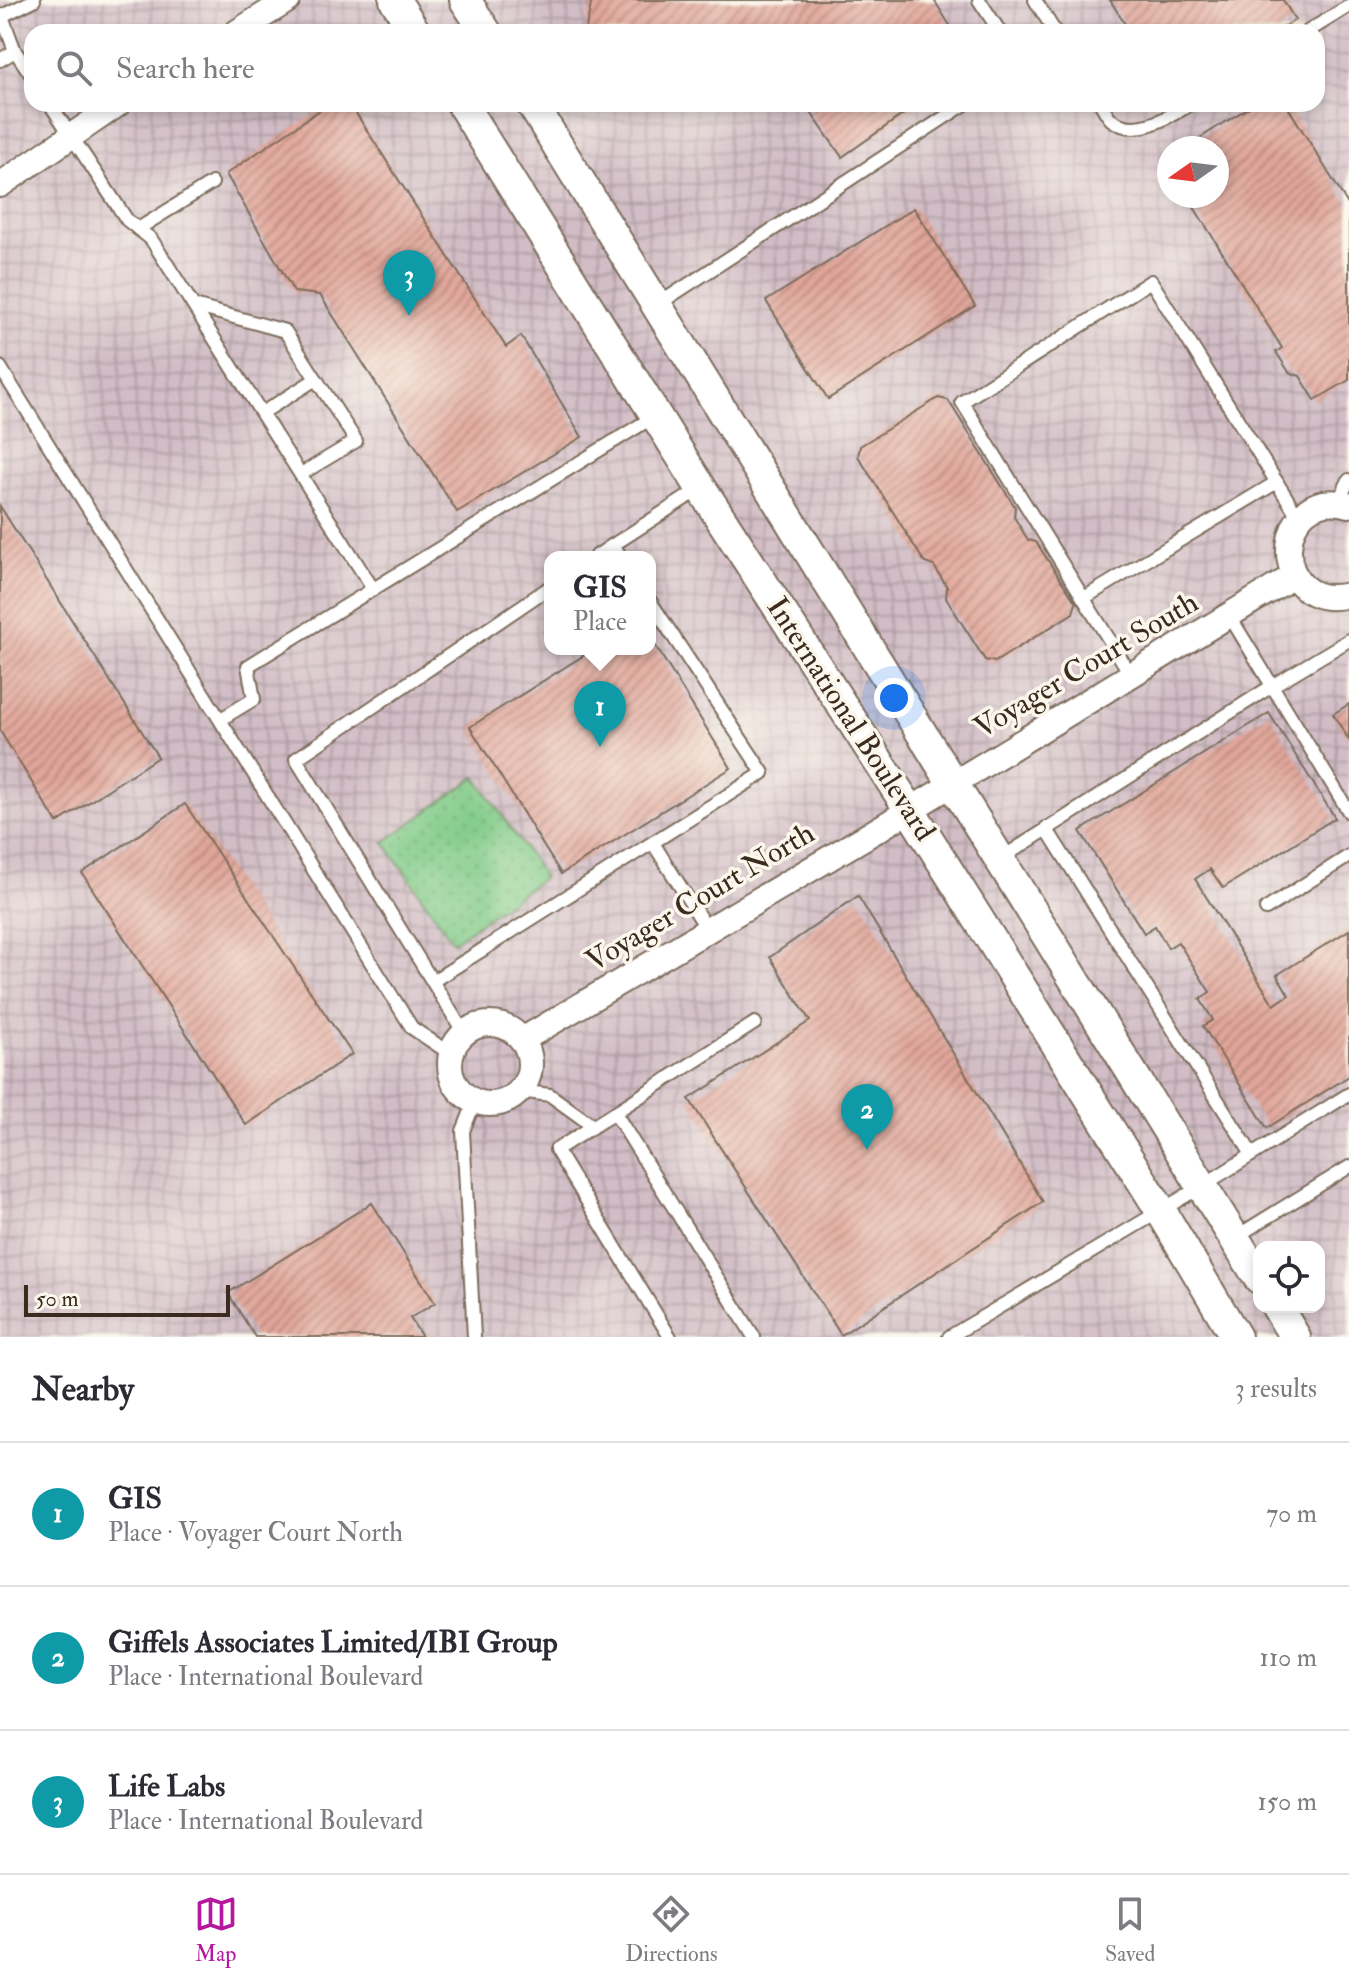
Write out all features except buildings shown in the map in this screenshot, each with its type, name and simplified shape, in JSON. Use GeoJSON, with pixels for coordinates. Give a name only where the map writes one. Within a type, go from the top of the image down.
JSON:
{"type":"FeatureCollection","features":[{"type":"Feature","properties":{"kind":"street"},"geometry":{"type":"LineString","coordinates":[[250,24],[288,0]]}},
{"type":"Feature","properties":{"kind":"street"},"geometry":{"type":"LineString","coordinates":[[395,0],[410,24]]}},
{"type":"Feature","properties":{"kind":"street"},"geometry":{"type":"LineString","coordinates":[[465,0],[481,24]]}},
{"type":"Feature","properties":{"kind":"street"},"geometry":{"type":"LineString","coordinates":[[491,0],[496,24]]}},
{"type":"Feature","properties":{"kind":"street"},"geometry":{"type":"LineString","coordinates":[[0,185],[106,112]]}},
{"type":"Feature","properties":{"kind":"street","name":"International Boulevard"},"geometry":{"type":"LineString","coordinates":[[467,112],[701,488],[910,810],[1161,1211],[1236,1337]]}},
{"type":"Feature","properties":{"kind":"street","name":"International Boulevard"},"geometry":{"type":"LineString","coordinates":[[537,112],[1253,1268]]}},
{"type":"Feature","properties":{"kind":"street"},"geometry":{"type":"LineString","coordinates":[[1345,496],[1315,506],[1299,518],[1289,535],[1288,557],[1295,575],[1309,590],[1323,597],[1349,595]]}},
{"type":"Feature","properties":{"kind":"street","name":"Voyager Court South"},"geometry":{"type":"LineString","coordinates":[[910,810],[1295,575]]}},
{"type":"Feature","properties":{"kind":"street","name":"Voyager Court North"},"geometry":{"type":"LineString","coordinates":[[522,1040],[910,810]]}},
{"type":"Feature","properties":{"kind":"street"},"geometry":{"type":"LineString","coordinates":[[488,1024],[512,1031],[522,1040],[528,1053],[529,1066],[527,1079],[519,1091],[509,1099],[496,1103],[475,1101],[465,1096],[452,1078],[450,1067],[451,1054],[464,1033],[488,1024]]}},
{"type":"Feature","properties":{"kind":"street"},"geometry":{"type":"LineString","coordinates":[[1281,1313],[1295,1337]]}},
{"type":"Feature","properties":{"kind":"lane"},"geometry":{"type":"LineString","coordinates":[[24,64],[15,51],[1,14],[34,0]]}},
{"type":"Feature","properties":{"kind":"lane"},"geometry":{"type":"LineString","coordinates":[[979,0],[995,24]]}},
{"type":"Feature","properties":{"kind":"lane"},"geometry":{"type":"LineString","coordinates":[[1035,0],[1050,24]]}},
{"type":"Feature","properties":{"kind":"lane"},"geometry":{"type":"LineString","coordinates":[[1319,24],[1349,3]]}},
{"type":"Feature","properties":{"kind":"lane"},"geometry":{"type":"LineString","coordinates":[[0,60],[15,51]]}},
{"type":"Feature","properties":{"kind":"lane"},"geometry":{"type":"LineString","coordinates":[[55,112],[127,220],[151,239],[373,589]]}},
{"type":"Feature","properties":{"kind":"lane"},"geometry":{"type":"LineString","coordinates":[[657,305],[953,112]]}},
{"type":"Feature","properties":{"kind":"lane"},"geometry":{"type":"LineString","coordinates":[[1106,112],[1111,120],[1131,128],[1152,124],[1175,112]]}},
{"type":"Feature","properties":{"kind":"lane"},"geometry":{"type":"LineString","coordinates":[[138,229],[212,183]]}},
{"type":"Feature","properties":{"kind":"lane"},"geometry":{"type":"LineString","coordinates":[[1131,675],[962,402],[1151,281],[1299,518]]}},
{"type":"Feature","properties":{"kind":"lane"},"geometry":{"type":"LineString","coordinates":[[194,306],[285,331],[356,441],[301,474]]}},
{"type":"Feature","properties":{"kind":"lane"},"geometry":{"type":"LineString","coordinates":[[0,367],[412,1028],[451,1054]]}},
{"type":"Feature","properties":{"kind":"lane"},"geometry":{"type":"LineString","coordinates":[[262,413],[316,379]]}},
{"type":"Feature","properties":{"kind":"lane"},"geometry":{"type":"LineString","coordinates":[[221,719],[254,699],[248,666],[657,414]]}},
{"type":"Feature","properties":{"kind":"lane"},"geometry":{"type":"LineString","coordinates":[[1084,598],[1277,482]]}},
{"type":"Feature","properties":{"kind":"lane"},"geometry":{"type":"LineString","coordinates":[[604,551],[701,488]]}},
{"type":"Feature","properties":{"kind":"lane"},"geometry":{"type":"LineString","coordinates":[[613,545],[617,551]]}},
{"type":"Feature","properties":{"kind":"lane"},"geometry":{"type":"LineString","coordinates":[[464,1033],[296,759],[544,591]]}},
{"type":"Feature","properties":{"kind":"lane"},"geometry":{"type":"LineString","coordinates":[[433,981],[763,773],[656,610]]}},
{"type":"Feature","properties":{"kind":"lane"},"geometry":{"type":"LineString","coordinates":[[1229,615],[1349,812]]}},
{"type":"Feature","properties":{"kind":"lane"},"geometry":{"type":"LineString","coordinates":[[1000,859],[1349,640]]}},
{"type":"Feature","properties":{"kind":"lane"},"geometry":{"type":"LineString","coordinates":[[1046,828],[1251,1153]]}},
{"type":"Feature","properties":{"kind":"lane"},"geometry":{"type":"LineString","coordinates":[[653,843],[707,929]]}},
{"type":"Feature","properties":{"kind":"lane"},"geometry":{"type":"LineString","coordinates":[[1266,909],[1349,856]]}},
{"type":"Feature","properties":{"kind":"lane"},"geometry":{"type":"LineString","coordinates":[[670,1337],[556,1150],[755,1023]]}},
{"type":"Feature","properties":{"kind":"lane"},"geometry":{"type":"LineString","coordinates":[[519,1091],[550,1095],[593,1126]]}},
{"type":"Feature","properties":{"kind":"lane"},"geometry":{"type":"LineString","coordinates":[[949,1337],[1349,1094]]}},
{"type":"Feature","properties":{"kind":"lane"},"geometry":{"type":"LineString","coordinates":[[474,1337],[463,1131],[475,1101]]}},
{"type":"Feature","properties":{"kind":"lane"},"geometry":{"type":"LineString","coordinates":[[615,1113],[754,1337]]}},
{"type":"Feature","properties":{"kind":"lane"},"geometry":{"type":"LineString","coordinates":[[1234,1238],[1349,1167]]}},
{"type":"Feature","properties":{"kind":"shaded area"},"geometry":{"type":"Polygon","coordinates":[[[0,0],[1349,0],[1349,1337],[0,1337],[0,0]]]}},
{"type":"Feature","properties":{"kind":"green space"},"geometry":{"type":"Polygon","coordinates":[[[476,777],[544,877],[453,942],[384,842],[476,777]]]}},
{"type":"Feature","properties":{"kind":"place","name":"Life Labs"},"geometry":{"type":"Point","coordinates":[409,316]}},
{"type":"Feature","properties":{"kind":"place","name":"GIS"},"geometry":{"type":"Point","coordinates":[600,747]}},
{"type":"Feature","properties":{"kind":"place","name":"Giffels Associates Limited/IBI Group"},"geometry":{"type":"Point","coordinates":[867,1150]}}]}
